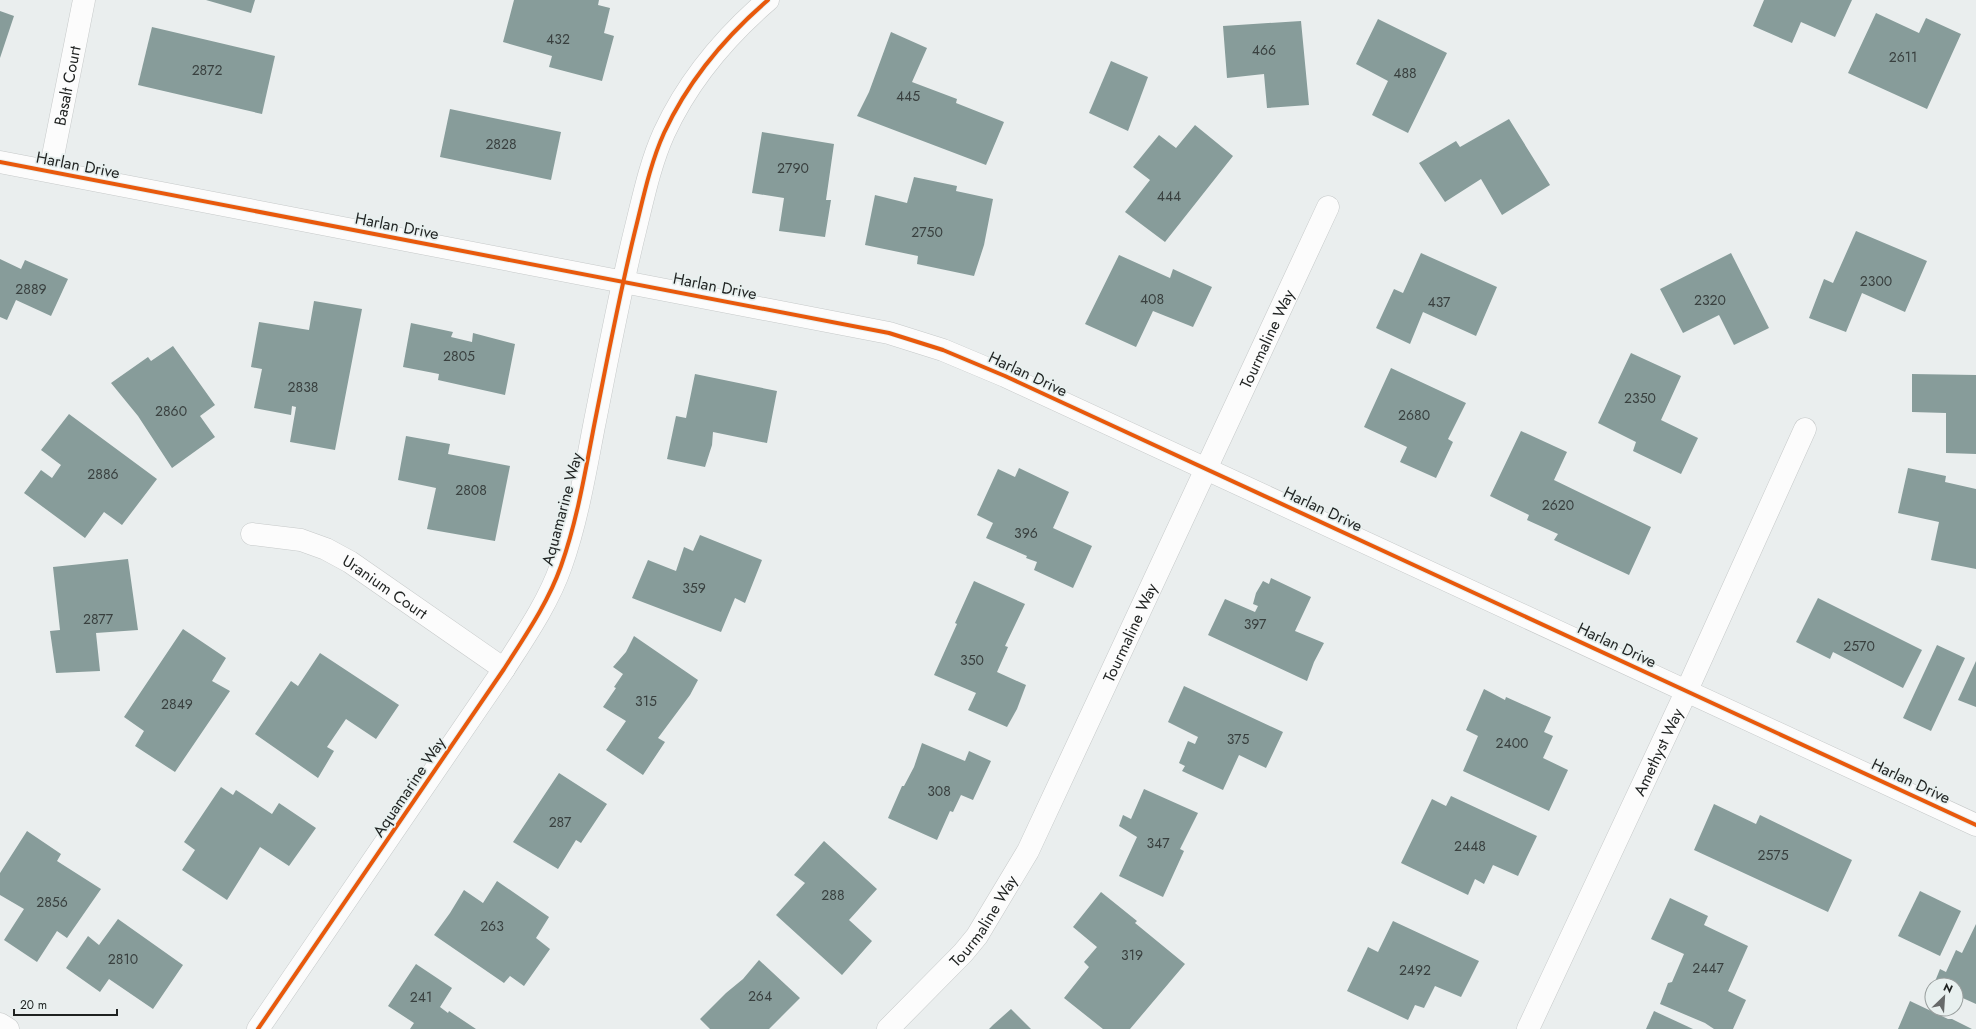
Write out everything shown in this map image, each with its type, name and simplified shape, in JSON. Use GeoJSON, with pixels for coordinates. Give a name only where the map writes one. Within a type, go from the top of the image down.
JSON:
{"type":"FeatureCollection","features":[{"type":"Feature","properties":{"kind":"street","name":"Basalt Court"},"geometry":{"type":"LineString","coordinates":[[50,171],[84,0]]}},
{"type":"Feature","properties":{"kind":"street","name":"Aquamarine Way"},"geometry":{"type":"LineString","coordinates":[[258,1029],[504,669],[538,614],[561,567],[574,521],[589,456],[622,281],[654,158],[664,133],[698,76],[724,41],[768,0]]}},
{"type":"Feature","properties":{"kind":"street","name":"Harlan Drive"},"geometry":{"type":"LineString","coordinates":[[0,162],[881,331],[915,340],[974,362],[1206,468],[1976,825]]}},
{"type":"Feature","properties":{"kind":"street","name":"Tourmaline Way"},"geometry":{"type":"LineString","coordinates":[[888,1029],[963,953],[977,936],[1028,851],[1328,207]]}},
{"type":"Feature","properties":{"kind":"street","name":"Amethyst Way"},"geometry":{"type":"LineString","coordinates":[[1528,1029],[1687,690],[1805,429]]}},
{"type":"Feature","properties":{"kind":"street","name":"Uranium Court"},"geometry":{"type":"LineString","coordinates":[[252,534],[301,540],[326,549],[350,562],[504,669]]}},
{"type":"Feature","properties":{"kind":"street"},"geometry":{"type":"LineString","coordinates":[[0,1024],[8,1029]]}},
{"type":"Feature","properties":{"kind":"building"},"geometry":{"type":"Polygon","coordinates":[[[206,0],[255,0],[251,13],[206,0]]]}},
{"type":"Feature","properties":{"kind":"building"},"geometry":{"type":"Polygon","coordinates":[[[514,0],[599,0],[598,5],[610,8],[604,33],[614,36],[602,81],[549,67],[552,56],[503,42],[514,0]]]}},
{"type":"Feature","properties":{"kind":"building"},"geometry":{"type":"Polygon","coordinates":[[[1764,0],[1852,0],[1835,37],[1801,22],[1792,43],[1753,26],[1764,0]]]}},
{"type":"Feature","properties":{"kind":"building"},"geometry":{"type":"Polygon","coordinates":[[[0,11],[14,16],[0,58],[0,11]]]}},
{"type":"Feature","properties":{"kind":"building"},"geometry":{"type":"Polygon","coordinates":[[[1876,13],[1919,33],[1926,18],[1961,34],[1927,109],[1848,73],[1876,13]]]}},
{"type":"Feature","properties":{"kind":"building"},"geometry":{"type":"Polygon","coordinates":[[[1378,19],[1447,53],[1408,133],[1372,115],[1388,81],[1356,64],[1378,19]]]}},
{"type":"Feature","properties":{"kind":"building"},"geometry":{"type":"Polygon","coordinates":[[[1301,21],[1309,105],[1267,108],[1264,74],[1227,78],[1223,26],[1301,21]]]}},
{"type":"Feature","properties":{"kind":"building"},"geometry":{"type":"Polygon","coordinates":[[[152,27],[275,56],[262,114],[138,85],[152,27]]]}},
{"type":"Feature","properties":{"kind":"building"},"geometry":{"type":"Polygon","coordinates":[[[891,32],[927,48],[912,82],[957,99],[956,103],[1004,122],[986,165],[857,116],[869,92],[891,32]]]}},
{"type":"Feature","properties":{"kind":"building"},"geometry":{"type":"Polygon","coordinates":[[[1111,61],[1148,77],[1128,131],[1089,113],[1111,61]]]}},
{"type":"Feature","properties":{"kind":"building"},"geometry":{"type":"Polygon","coordinates":[[[450,109],[561,132],[551,180],[440,157],[450,109]]]}},
{"type":"Feature","properties":{"kind":"building"},"geometry":{"type":"Polygon","coordinates":[[[1509,119],[1550,185],[1502,215],[1481,179],[1445,202],[1419,163],[1456,141],[1460,147],[1509,119]]]}},
{"type":"Feature","properties":{"kind":"building"},"geometry":{"type":"Polygon","coordinates":[[[1195,125],[1233,156],[1165,242],[1125,212],[1150,180],[1133,167],[1159,135],[1176,148],[1195,125]]]}},
{"type":"Feature","properties":{"kind":"building"},"geometry":{"type":"Polygon","coordinates":[[[762,132],[834,144],[826,200],[831,200],[825,237],[779,231],[784,198],[752,193],[762,132]]]}},
{"type":"Feature","properties":{"kind":"building"},"geometry":{"type":"Polygon","coordinates":[[[914,177],[957,186],[956,191],[993,199],[984,245],[974,276],[917,264],[918,256],[865,245],[875,195],[907,203],[914,177]]]}},
{"type":"Feature","properties":{"kind":"building"},"geometry":{"type":"Polygon","coordinates":[[[1856,231],[1927,261],[1905,312],[1862,293],[1846,332],[1809,318],[1824,279],[1833,283],[1856,231]]]}},
{"type":"Feature","properties":{"kind":"building"},"geometry":{"type":"Polygon","coordinates":[[[1421,253],[1497,287],[1476,336],[1423,312],[1410,344],[1376,328],[1394,289],[1403,293],[1421,253]]]}},
{"type":"Feature","properties":{"kind":"building"},"geometry":{"type":"Polygon","coordinates":[[[1731,253],[1769,328],[1734,345],[1719,315],[1683,333],[1660,289],[1731,253]]]}},
{"type":"Feature","properties":{"kind":"building"},"geometry":{"type":"Polygon","coordinates":[[[1119,255],[1170,278],[1173,269],[1212,287],[1193,327],[1153,311],[1136,347],[1085,324],[1119,255]]]}},
{"type":"Feature","properties":{"kind":"building"},"geometry":{"type":"Polygon","coordinates":[[[0,259],[21,269],[25,260],[68,279],[51,316],[16,300],[7,320],[0,317],[0,259]]]}},
{"type":"Feature","properties":{"kind":"building"},"geometry":{"type":"Polygon","coordinates":[[[314,301],[362,309],[335,450],[290,442],[296,407],[292,406],[291,415],[254,408],[262,369],[251,367],[259,322],[309,330],[314,301]]]}},
{"type":"Feature","properties":{"kind":"building"},"geometry":{"type":"Polygon","coordinates":[[[411,323],[453,332],[451,337],[472,342],[473,333],[515,344],[505,395],[438,380],[439,374],[403,367],[411,323]]]}},
{"type":"Feature","properties":{"kind":"building"},"geometry":{"type":"Polygon","coordinates":[[[173,346],[215,405],[200,416],[215,437],[172,468],[138,416],[111,383],[148,357],[151,361],[173,346]]]}},
{"type":"Feature","properties":{"kind":"building"},"geometry":{"type":"Polygon","coordinates":[[[1631,353],[1681,376],[1661,420],[1698,438],[1681,474],[1633,451],[1636,442],[1598,423],[1631,353]]]}},
{"type":"Feature","properties":{"kind":"building"},"geometry":{"type":"Polygon","coordinates":[[[1391,368],[1466,403],[1448,439],[1453,442],[1436,478],[1400,462],[1407,447],[1364,427],[1391,368]]]}},
{"type":"Feature","properties":{"kind":"building"},"geometry":{"type":"Polygon","coordinates":[[[695,374],[777,391],[767,443],[713,432],[712,445],[705,467],[667,459],[676,416],[686,418],[695,374]]]}},
{"type":"Feature","properties":{"kind":"building"},"geometry":{"type":"Polygon","coordinates":[[[1912,374],[1976,375],[1976,454],[1946,453],[1946,413],[1912,412],[1912,374]]]}},
{"type":"Feature","properties":{"kind":"building"},"geometry":{"type":"Polygon","coordinates":[[[69,414],[157,479],[122,525],[104,512],[85,538],[24,493],[41,470],[52,478],[61,465],[41,450],[69,414]]]}},
{"type":"Feature","properties":{"kind":"building"},"geometry":{"type":"Polygon","coordinates":[[[1521,431],[1567,452],[1554,480],[1651,527],[1629,575],[1554,540],[1558,534],[1527,520],[1529,515],[1490,496],[1521,431]]]}},
{"type":"Feature","properties":{"kind":"building"},"geometry":{"type":"Polygon","coordinates":[[[406,436],[450,444],[448,454],[510,466],[495,541],[427,529],[436,488],[398,480],[406,436]]]}},
{"type":"Feature","properties":{"kind":"building"},"geometry":{"type":"Polygon","coordinates":[[[1019,468],[1069,492],[1053,528],[1092,546],[1073,588],[1034,570],[1037,562],[1026,558],[1027,556],[986,538],[993,523],[977,515],[998,469],[1015,477],[1019,468]]]}},
{"type":"Feature","properties":{"kind":"building"},"geometry":{"type":"Polygon","coordinates":[[[1908,468],[1946,476],[1945,482],[1976,489],[1976,569],[1931,560],[1939,522],[1898,513],[1908,468]]]}},
{"type":"Feature","properties":{"kind":"building"},"geometry":{"type":"Polygon","coordinates":[[[700,535],[762,560],[745,603],[735,598],[721,632],[632,598],[648,560],[676,571],[684,547],[693,551],[700,535]]]}},
{"type":"Feature","properties":{"kind":"building"},"geometry":{"type":"Polygon","coordinates":[[[128,559],[138,630],[96,633],[100,671],[56,673],[50,631],[60,630],[53,567],[128,559]]]}},
{"type":"Feature","properties":{"kind":"building"},"geometry":{"type":"Polygon","coordinates":[[[1271,578],[1311,597],[1295,631],[1324,643],[1314,662],[1307,681],[1208,635],[1225,599],[1255,612],[1258,606],[1253,604],[1256,593],[1263,581],[1269,584],[1271,578]]]}},
{"type":"Feature","properties":{"kind":"building"},"geometry":{"type":"Polygon","coordinates":[[[974,581],[1025,604],[1005,646],[1008,647],[997,672],[1026,685],[1017,709],[1007,727],[968,710],[976,693],[934,675],[974,581]]]}},
{"type":"Feature","properties":{"kind":"building"},"geometry":{"type":"Polygon","coordinates":[[[1818,598],[1922,650],[1903,688],[1833,652],[1830,659],[1796,642],[1818,598]]]}},
{"type":"Feature","properties":{"kind":"building"},"geometry":{"type":"Polygon","coordinates":[[[183,629],[226,658],[212,681],[230,691],[175,772],[135,746],[144,731],[124,717],[183,629]]]}},
{"type":"Feature","properties":{"kind":"building"},"geometry":{"type":"Polygon","coordinates":[[[634,636],[698,680],[690,695],[658,738],[665,742],[643,775],[606,750],[626,721],[603,707],[616,688],[614,687],[623,674],[613,667],[626,652],[634,636]]]}},
{"type":"Feature","properties":{"kind":"building"},"geometry":{"type":"Polygon","coordinates":[[[1937,645],[1965,658],[1931,731],[1903,718],[1937,645]]]}},
{"type":"Feature","properties":{"kind":"building"},"geometry":{"type":"Polygon","coordinates":[[[320,653],[399,705],[376,739],[346,719],[327,747],[334,751],[318,778],[255,734],[291,681],[298,686],[320,653]]]}},
{"type":"Feature","properties":{"kind":"building"},"geometry":{"type":"Polygon","coordinates":[[[1976,661],[1976,707],[1958,700],[1976,661]]]}},
{"type":"Feature","properties":{"kind":"building"},"geometry":{"type":"Polygon","coordinates":[[[1184,686],[1283,732],[1266,768],[1239,755],[1223,790],[1182,771],[1185,766],[1179,763],[1188,741],[1195,744],[1198,737],[1168,722],[1184,686]]]}},
{"type":"Feature","properties":{"kind":"building"},"geometry":{"type":"Polygon","coordinates":[[[1484,689],[1505,700],[1506,697],[1551,717],[1544,732],[1553,736],[1543,758],[1568,770],[1549,811],[1463,771],[1478,736],[1466,730],[1484,689]]]}},
{"type":"Feature","properties":{"kind":"building"},"geometry":{"type":"Polygon","coordinates":[[[922,743],[965,761],[969,751],[991,761],[973,800],[961,795],[953,812],[950,811],[937,840],[888,818],[902,786],[904,786],[914,767],[922,743]]]}},
{"type":"Feature","properties":{"kind":"building"},"geometry":{"type":"Polygon","coordinates":[[[559,773],[607,804],[581,843],[576,840],[558,869],[513,842],[559,773]]]}},
{"type":"Feature","properties":{"kind":"building"},"geometry":{"type":"Polygon","coordinates":[[[221,787],[233,795],[236,790],[272,814],[279,803],[316,828],[289,866],[260,847],[227,900],[182,870],[195,850],[184,842],[221,787]]]}},
{"type":"Feature","properties":{"kind":"building"},"geometry":{"type":"Polygon","coordinates":[[[1144,789],[1198,813],[1180,849],[1184,851],[1163,897],[1119,876],[1137,837],[1119,826],[1123,815],[1131,819],[1144,789]]]}},
{"type":"Feature","properties":{"kind":"building"},"geometry":{"type":"Polygon","coordinates":[[[1451,796],[1537,836],[1518,876],[1493,865],[1484,884],[1475,879],[1468,895],[1401,863],[1432,799],[1446,806],[1451,796]]]}},
{"type":"Feature","properties":{"kind":"building"},"geometry":{"type":"Polygon","coordinates":[[[1714,804],[1756,824],[1760,815],[1852,860],[1828,912],[1694,850],[1714,804]]]}},
{"type":"Feature","properties":{"kind":"building"},"geometry":{"type":"Polygon","coordinates":[[[27,831],[61,854],[57,861],[101,889],[67,938],[57,931],[37,962],[4,940],[24,909],[0,895],[0,873],[27,831]]]}},
{"type":"Feature","properties":{"kind":"building"},"geometry":{"type":"Polygon","coordinates":[[[824,841],[877,889],[849,920],[872,941],[842,975],[776,915],[805,883],[794,875],[824,841]]]}},
{"type":"Feature","properties":{"kind":"building"},"geometry":{"type":"Polygon","coordinates":[[[497,881],[549,917],[536,938],[550,949],[524,986],[510,976],[504,983],[434,935],[464,890],[483,903],[497,881]]]}},
{"type":"Feature","properties":{"kind":"building"},"geometry":{"type":"Polygon","coordinates":[[[1920,891],[1961,911],[1940,956],[1898,936],[1920,891]]]}},
{"type":"Feature","properties":{"kind":"building"},"geometry":{"type":"Polygon","coordinates":[[[1101,892],[1137,921],[1135,923],[1185,964],[1130,1029],[1103,1029],[1064,998],[1089,967],[1084,962],[1097,947],[1073,927],[1101,892]]]}},
{"type":"Feature","properties":{"kind":"building"},"geometry":{"type":"Polygon","coordinates":[[[1670,898],[1708,916],[1704,925],[1748,946],[1728,991],[1746,1000],[1733,1029],[1714,1029],[1705,1023],[1660,1004],[1668,983],[1672,982],[1684,954],[1651,939],[1670,898]]]}},
{"type":"Feature","properties":{"kind":"building"},"geometry":{"type":"Polygon","coordinates":[[[118,919],[183,965],[153,1009],[109,979],[100,992],[66,968],[88,936],[99,945],[118,919]]]}},
{"type":"Feature","properties":{"kind":"building"},"geometry":{"type":"Polygon","coordinates":[[[1393,921],[1479,961],[1461,997],[1435,986],[1424,1008],[1415,1005],[1408,1020],[1347,991],[1368,947],[1378,952],[1393,921]]]}},
{"type":"Feature","properties":{"kind":"building"},"geometry":{"type":"Polygon","coordinates":[[[1976,924],[1976,1004],[1964,999],[1964,977],[1937,977],[1940,969],[1946,972],[1956,950],[1962,953],[1976,924]]]}},
{"type":"Feature","properties":{"kind":"building"},"geometry":{"type":"Polygon","coordinates":[[[759,960],[800,998],[769,1029],[710,1029],[700,1019],[726,993],[743,979],[759,960]]]}},
{"type":"Feature","properties":{"kind":"building"},"geometry":{"type":"Polygon","coordinates":[[[416,964],[452,988],[440,1007],[448,1013],[449,1011],[476,1029],[410,1029],[414,1023],[388,1006],[416,964]]]}},
{"type":"Feature","properties":{"kind":"building"},"geometry":{"type":"Polygon","coordinates":[[[1910,1001],[1924,1008],[1924,1017],[1944,1017],[1952,1019],[1972,1029],[1898,1029],[1910,1001]]]}},
{"type":"Feature","properties":{"kind":"building"},"geometry":{"type":"Polygon","coordinates":[[[1011,1009],[1031,1029],[989,1029],[993,1025],[1011,1009]]]}},
{"type":"Feature","properties":{"kind":"building"},"geometry":{"type":"Polygon","coordinates":[[[1654,1011],[1693,1029],[1646,1029],[1654,1011]]]}},
{"type":"Feature","properties":{"kind":"cycle path"},"geometry":{"type":"LineString","coordinates":[[258,1029],[504,669],[536,619],[550,593],[567,549],[576,514],[608,353],[635,231],[647,182],[659,145],[684,95],[696,78],[737,29],[768,0]]}},
{"type":"Feature","properties":{"kind":"cycle path"},"geometry":{"type":"LineString","coordinates":[[0,162],[889,333],[943,350],[1005,376],[1976,825]]}}]}
